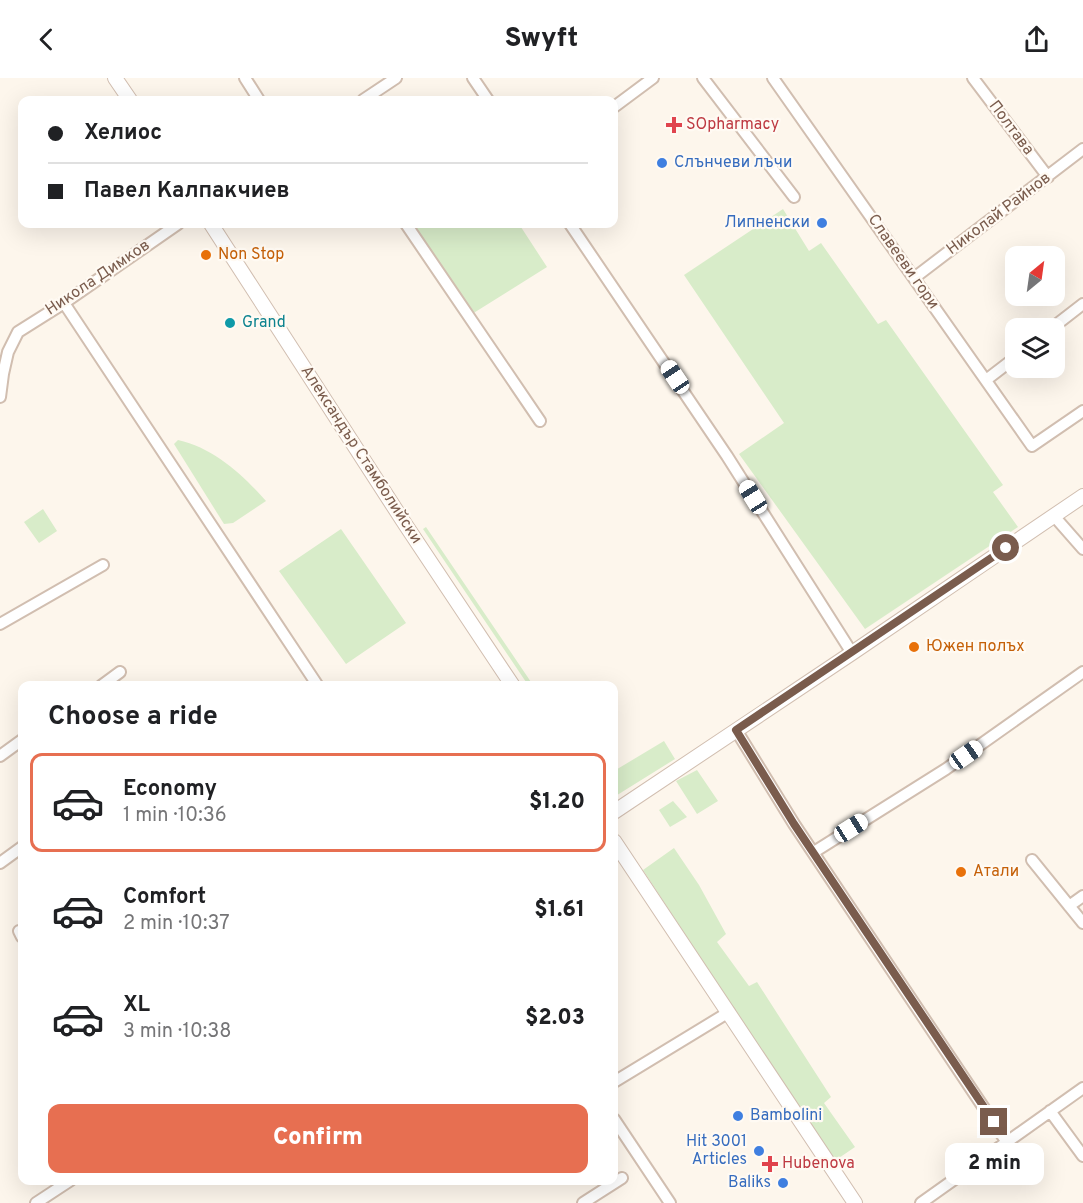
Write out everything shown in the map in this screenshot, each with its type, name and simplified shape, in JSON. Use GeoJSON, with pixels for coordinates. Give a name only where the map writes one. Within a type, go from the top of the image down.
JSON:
{"type":"FeatureCollection","features":[{"type":"Feature","properties":{"kind":"street"},"geometry":{"type":"LineString","coordinates":[[115,78],[127,96]]}},
{"type":"Feature","properties":{"kind":"street"},"geometry":{"type":"LineString","coordinates":[[245,78],[256,96]]}},
{"type":"Feature","properties":{"kind":"street"},"geometry":{"type":"LineString","coordinates":[[369,96],[396,78]]}},
{"type":"Feature","properties":{"kind":"street"},"geometry":{"type":"LineString","coordinates":[[473,78],[485,96]]}},
{"type":"Feature","properties":{"kind":"street"},"geometry":{"type":"LineString","coordinates":[[618,104],[653,78]]}},
{"type":"Feature","properties":{"kind":"street"},"geometry":{"type":"LineString","coordinates":[[703,78],[794,197]]}},
{"type":"Feature","properties":{"kind":"street","name":"Славееви гори"},"geometry":{"type":"LineString","coordinates":[[773,78],[1032,446],[1083,411]]}},
{"type":"Feature","properties":{"kind":"street","name":"Полтава"},"geometry":{"type":"LineString","coordinates":[[974,78],[1048,177]]}},
{"type":"Feature","properties":{"kind":"street","name":"Николай Райнов"},"geometry":{"type":"LineString","coordinates":[[914,278],[1083,149]]}},
{"type":"Feature","properties":{"kind":"street","name":"Никола Димков"},"geometry":{"type":"LineString","coordinates":[[1,374],[18,332],[172,228]]}},
{"type":"Feature","properties":{"kind":"street","name":"Александър Стамболийски"},"geometry":{"type":"LineString","coordinates":[[215,228],[405,524],[510,681]]}},
{"type":"Feature","properties":{"kind":"street"},"geometry":{"type":"LineString","coordinates":[[409,228],[540,421]]}},
{"type":"Feature","properties":{"kind":"street"},"geometry":{"type":"LineString","coordinates":[[573,228],[727,456],[852,653]]}},
{"type":"Feature","properties":{"kind":"street"},"geometry":{"type":"LineString","coordinates":[[64,303],[315,681]]}},
{"type":"Feature","properties":{"kind":"street"},"geometry":{"type":"LineString","coordinates":[[1065,318],[1083,304]]}},
{"type":"Feature","properties":{"kind":"street"},"geometry":{"type":"LineString","coordinates":[[986,380],[1005,365]]}},
{"type":"Feature","properties":{"kind":"street"},"geometry":{"type":"LineString","coordinates":[[0,397],[1,374]]}},
{"type":"Feature","properties":{"kind":"street"},"geometry":{"type":"LineString","coordinates":[[618,809],[1083,496]]}},
{"type":"Feature","properties":{"kind":"street"},"geometry":{"type":"LineString","coordinates":[[1054,516],[1083,549]]}},
{"type":"Feature","properties":{"kind":"street"},"geometry":{"type":"LineString","coordinates":[[0,624],[103,565]]}},
{"type":"Feature","properties":{"kind":"street"},"geometry":{"type":"LineString","coordinates":[[108,681],[120,672]]}},
{"type":"Feature","properties":{"kind":"street"},"geometry":{"type":"LineString","coordinates":[[814,852],[946,769],[1083,672]]}},
{"type":"Feature","properties":{"kind":"street"},"geometry":{"type":"LineString","coordinates":[[736,730],[1006,1141]]}},
{"type":"Feature","properties":{"kind":"street"},"geometry":{"type":"LineString","coordinates":[[0,756],[18,744]]}},
{"type":"Feature","properties":{"kind":"street"},"geometry":{"type":"LineString","coordinates":[[618,847],[855,1203]]}},
{"type":"Feature","properties":{"kind":"street"},"geometry":{"type":"LineString","coordinates":[[0,863],[18,850]]}},
{"type":"Feature","properties":{"kind":"street"},"geometry":{"type":"LineString","coordinates":[[1032,860],[1083,923]]}},
{"type":"Feature","properties":{"kind":"street"},"geometry":{"type":"LineString","coordinates":[[1070,906],[1083,896]]}},
{"type":"Feature","properties":{"kind":"street"},"geometry":{"type":"LineString","coordinates":[[618,1080],[729,1011]]}},
{"type":"Feature","properties":{"kind":"street"},"geometry":{"type":"LineString","coordinates":[[921,1203],[1083,1088]]}},
{"type":"Feature","properties":{"kind":"street"},"geometry":{"type":"LineString","coordinates":[[1050,1112],[1083,1156]]}},
{"type":"Feature","properties":{"kind":"street"},"geometry":{"type":"LineString","coordinates":[[618,1125],[670,1203]]}},
{"type":"Feature","properties":{"kind":"street"},"geometry":{"type":"LineString","coordinates":[[618,1181],[622,1178]]}},
{"type":"Feature","properties":{"kind":"street"},"geometry":{"type":"LineString","coordinates":[[36,1203],[63,1185]]}},
{"type":"Feature","properties":{"kind":"street"},"geometry":{"type":"LineString","coordinates":[[583,1203],[611,1185]]}},
{"type":"Feature","properties":{"kind":"green space"},"geometry":{"type":"Polygon","coordinates":[[[783,209],[809,251],[821,243],[878,324],[886,320],[1003,485],[993,492],[1018,527],[865,629],[739,454],[784,423],[684,275],[783,209]]]}},
{"type":"Feature","properties":{"kind":"green space"},"geometry":{"type":"Polygon","coordinates":[[[416,228],[522,228],[547,267],[472,314],[416,228]]]}},
{"type":"Feature","properties":{"kind":"green space"},"geometry":{"type":"Polygon","coordinates":[[[178,440],[216,456],[248,482],[266,501],[233,523],[224,524],[174,444],[178,440]]]}},
{"type":"Feature","properties":{"kind":"green space"},"geometry":{"type":"Polygon","coordinates":[[[43,509],[57,531],[39,543],[24,522],[43,509]]]}},
{"type":"Feature","properties":{"kind":"green space"},"geometry":{"type":"Polygon","coordinates":[[[426,527],[530,681],[525,681],[423,529],[426,527]]]}},
{"type":"Feature","properties":{"kind":"green space"},"geometry":{"type":"Polygon","coordinates":[[[341,529],[406,623],[346,664],[279,571],[341,529]]]}},
{"type":"Feature","properties":{"kind":"green space"},"geometry":{"type":"Polygon","coordinates":[[[664,741],[675,759],[618,795],[618,769],[664,741]]]}},
{"type":"Feature","properties":{"kind":"green space"},"geometry":{"type":"Polygon","coordinates":[[[697,770],[718,801],[697,814],[676,781],[697,770]]]}},
{"type":"Feature","properties":{"kind":"green space"},"geometry":{"type":"Polygon","coordinates":[[[673,801],[687,817],[670,827],[659,810],[673,801]]]}},
{"type":"Feature","properties":{"kind":"green space"},"geometry":{"type":"Polygon","coordinates":[[[674,848],[699,885],[726,934],[717,942],[749,986],[757,982],[831,1097],[824,1103],[855,1147],[833,1162],[643,870],[674,848]]]}},
{"type":"Feature","properties":{"kind":"place","name":"SOpharmacy"},"geometry":{"type":"Point","coordinates":[674,125]}},
{"type":"Feature","properties":{"kind":"place","name":"Слънчеви лъчи"},"geometry":{"type":"Point","coordinates":[662,163]}},
{"type":"Feature","properties":{"kind":"place","name":"Липненски"},"geometry":{"type":"Point","coordinates":[822,223]}},
{"type":"Feature","properties":{"kind":"place","name":"Non Stop"},"geometry":{"type":"Point","coordinates":[206,255]}},
{"type":"Feature","properties":{"kind":"place","name":"Grand"},"geometry":{"type":"Point","coordinates":[230,323]}},
{"type":"Feature","properties":{"kind":"place","name":"Южен полъх"},"geometry":{"type":"Point","coordinates":[914,647]}},
{"type":"Feature","properties":{"kind":"place","name":"Атали"},"geometry":{"type":"Point","coordinates":[961,872]}},
{"type":"Feature","properties":{"kind":"place","name":"Bambolini"},"geometry":{"type":"Point","coordinates":[738,1116]}},
{"type":"Feature","properties":{"kind":"place","name":"Hit 3001 Articles"},"geometry":{"type":"Point","coordinates":[759,1151]}},
{"type":"Feature","properties":{"kind":"place","name":"Hubenova"},"geometry":{"type":"Point","coordinates":[770,1164]}},
{"type":"Feature","properties":{"kind":"place","name":"Baliks"},"geometry":{"type":"Point","coordinates":[783,1183]}},
{"type":"Feature","properties":{"kind":"route"},"geometry":{"type":"LineString","coordinates":[[994,1122],[794,824],[736,730],[1006,548]]}}]}
